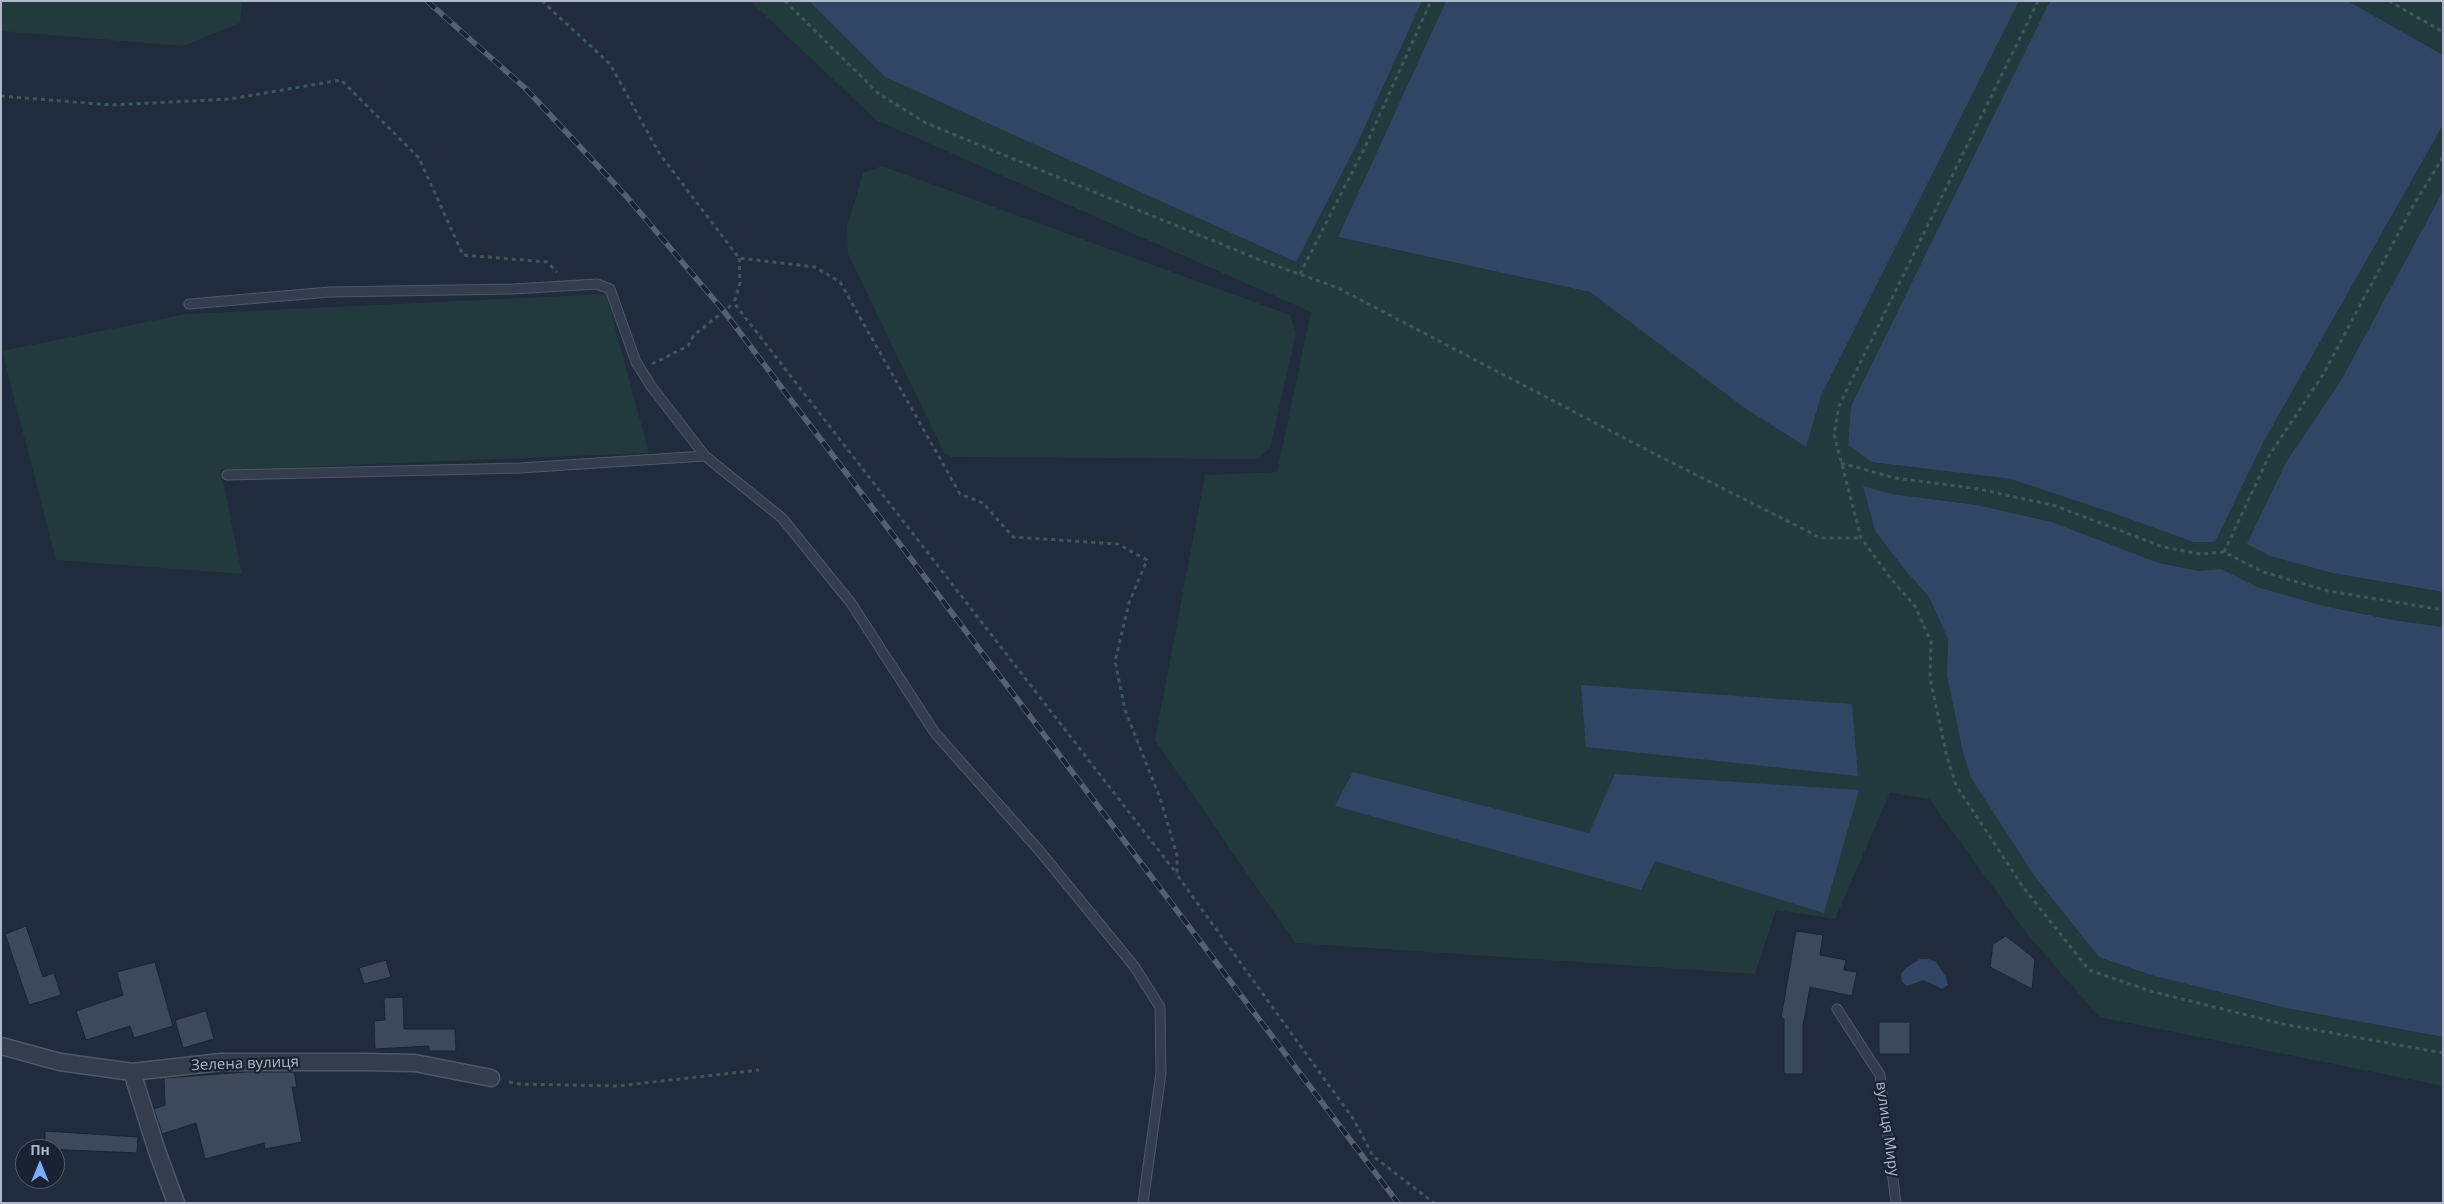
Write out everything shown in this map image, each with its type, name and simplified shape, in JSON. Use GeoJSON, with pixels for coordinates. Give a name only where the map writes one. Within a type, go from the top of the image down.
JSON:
{"type":"FeatureCollection","features":[{"type":"Feature","properties":{"kind":"street","name":"Зелена вулиця"},"geometry":{"type":"LineString","coordinates":[[1,1046],[60,1062],[132,1072],[221,1062],[370,1062],[415,1063],[491,1078]]}},
{"type":"Feature","properties":{"kind":"street"},"geometry":{"type":"LineString","coordinates":[[132,1072],[176,1203]]}},
{"type":"Feature","properties":{"kind":"lane"},"geometry":{"type":"LineString","coordinates":[[188,304],[330,292],[597,284],[610,289],[621,318],[624,333],[640,370],[651,386],[705,456],[782,518],[851,603],[935,733],[1038,849],[1128,959],[1160,1007],[1161,1072],[1143,1203]]}},
{"type":"Feature","properties":{"kind":"lane"},"geometry":{"type":"LineString","coordinates":[[226,475],[520,468],[705,456]]}},
{"type":"Feature","properties":{"kind":"lane","name":"вулиця Миру"},"geometry":{"type":"LineString","coordinates":[[1837,1009],[1880,1075],[1896,1203]]}},
{"type":"Feature","properties":{"kind":"path"},"geometry":{"type":"LineString","coordinates":[[542,1],[610,64],[659,153],[739,258],[740,283],[734,303],[694,335],[688,346],[640,370]]}},
{"type":"Feature","properties":{"kind":"path"},"geometry":{"type":"LineString","coordinates":[[785,1],[879,94],[926,123],[1251,256],[1338,288],[1649,452],[1820,538],[1861,538]]}},
{"type":"Feature","properties":{"kind":"path"},"geometry":{"type":"LineString","coordinates":[[1300,274],[1366,146],[1431,1]]}},
{"type":"Feature","properties":{"kind":"path"},"geometry":{"type":"LineString","coordinates":[[2038,1],[1840,406],[1834,434],[1861,538],[1892,580],[1915,606],[1931,642],[1930,678],[1947,757],[1956,785],[2023,888],[2089,970],[2150,991],[2283,1024],[2443,1053]]}},
{"type":"Feature","properties":{"kind":"path"},"geometry":{"type":"LineString","coordinates":[[2389,1],[2443,32]]}},
{"type":"Feature","properties":{"kind":"path"},"geometry":{"type":"LineString","coordinates":[[1,96],[111,105],[230,99],[341,80],[419,158],[463,255],[548,262],[570,286]]}},
{"type":"Feature","properties":{"kind":"path"},"geometry":{"type":"LineString","coordinates":[[2224,552],[2270,454],[2324,373],[2413,206],[2443,157]]}},
{"type":"Feature","properties":{"kind":"path"},"geometry":{"type":"LineString","coordinates":[[739,258],[815,268],[840,282],[960,494],[983,503],[1013,537],[1118,544],[1147,560],[1129,604],[1115,661],[1125,710],[1160,798],[1177,855],[1177,875]]}},
{"type":"Feature","properties":{"kind":"path"},"geometry":{"type":"LineString","coordinates":[[734,303],[1177,875],[1354,1120],[1373,1156],[1434,1203]]}},
{"type":"Feature","properties":{"kind":"path"},"geometry":{"type":"LineString","coordinates":[[1841,463],[1895,478],[1979,489],[2056,506],[2163,547],[2200,554],[2224,552],[2263,572],[2328,590],[2443,610]]}},
{"type":"Feature","properties":{"kind":"path"},"geometry":{"type":"LineString","coordinates":[[491,1078],[520,1084],[618,1086],[760,1070]]}},
{"type":"Feature","properties":{"kind":"green space"},"geometry":{"type":"Polygon","coordinates":[[[1,1],[242,1],[240,23],[183,46],[1,31],[1,1]]]}},
{"type":"Feature","properties":{"kind":"green space"},"geometry":{"type":"Polygon","coordinates":[[[750,1],[809,1],[885,77],[1296,261],[1358,142],[1422,1],[1446,1],[1338,237],[1590,292],[1746,409],[1806,447],[1821,396],[2019,1],[2050,1],[1851,406],[1848,445],[1871,462],[2011,479],[2193,542],[2215,542],[2264,441],[2443,125],[2443,191],[2340,382],[2286,462],[2270,556],[2332,573],[2443,592],[2443,627],[2393,620],[2324,606],[2257,587],[2221,569],[2199,571],[2159,563],[2052,522],[1977,505],[1892,494],[1863,487],[1875,531],[1929,597],[1948,639],[1947,676],[1963,753],[1971,778],[2099,957],[2154,976],[2286,1008],[2443,1037],[2443,1086],[2099,1017],[2027,934],[1929,799],[1890,793],[1835,919],[1776,910],[1755,974],[1295,943],[1155,740],[1205,475],[1277,472],[1311,312],[876,120],[750,1]]]}},
{"type":"Feature","properties":{"kind":"green space"},"geometry":{"type":"Polygon","coordinates":[[[2348,1],[2443,1],[2443,55],[2348,1]]]}},
{"type":"Feature","properties":{"kind":"green space"},"geometry":{"type":"Polygon","coordinates":[[[882,166],[1290,315],[1296,333],[1270,448],[1258,459],[952,457],[944,453],[848,254],[847,227],[863,173],[882,166]]]}},
{"type":"Feature","properties":{"kind":"green space"},"geometry":{"type":"Polygon","coordinates":[[[606,294],[649,453],[221,470],[242,574],[56,560],[2,351],[186,314],[606,294]]]}},
{"type":"Feature","properties":{"kind":"water"},"geometry":{"type":"Polygon","coordinates":[[[809,1],[1422,1],[1358,142],[1296,262],[885,77],[809,1]]]}},
{"type":"Feature","properties":{"kind":"water"},"geometry":{"type":"Polygon","coordinates":[[[1446,1],[2019,1],[1821,396],[1806,447],[1746,409],[1590,292],[1338,237],[1446,1]]]}},
{"type":"Feature","properties":{"kind":"water"},"geometry":{"type":"Polygon","coordinates":[[[2050,1],[2348,1],[2443,55],[2443,125],[2264,441],[2215,542],[2193,542],[2011,479],[1871,462],[1848,445],[1851,406],[2050,1]]]}},
{"type":"Feature","properties":{"kind":"water"},"geometry":{"type":"Polygon","coordinates":[[[2443,191],[2443,592],[2332,573],[2270,556],[2247,544],[2286,462],[2340,382],[2443,191]]]}},
{"type":"Feature","properties":{"kind":"water"},"geometry":{"type":"Polygon","coordinates":[[[1863,486],[1892,494],[1977,505],[2052,522],[2159,563],[2199,571],[2221,569],[2257,587],[2324,606],[2393,620],[2443,627],[2443,1037],[2286,1008],[2154,976],[2099,957],[2036,878],[1971,778],[1963,753],[1947,676],[1948,639],[1929,597],[1875,531],[1863,486]]]}},
{"type":"Feature","properties":{"kind":"water"},"geometry":{"type":"Polygon","coordinates":[[[1581,685],[1852,704],[1858,776],[1586,747],[1581,685]]]}},
{"type":"Feature","properties":{"kind":"water"},"geometry":{"type":"Polygon","coordinates":[[[1353,772],[1589,833],[1615,774],[1859,790],[1824,913],[1655,861],[1641,890],[1335,806],[1353,772]]]}},
{"type":"Feature","properties":{"kind":"water"},"geometry":{"type":"Polygon","coordinates":[[[1920,959],[1936,962],[1946,977],[1948,985],[1942,989],[1924,980],[1907,986],[1902,982],[1901,974],[1906,968],[1920,959]]]}},
{"type":"Feature","properties":{"kind":"building"},"geometry":{"type":"Polygon","coordinates":[[[26,926],[43,977],[54,973],[61,995],[29,1005],[5,934],[26,926]]]}},
{"type":"Feature","properties":{"kind":"building"},"geometry":{"type":"Polygon","coordinates":[[[1796,931],[1823,935],[1820,955],[1846,960],[1844,970],[1857,972],[1852,996],[1810,987],[1803,1026],[1803,1074],[1784,1074],[1784,1019],[1781,1018],[1796,931]]]}},
{"type":"Feature","properties":{"kind":"building"},"geometry":{"type":"Polygon","coordinates":[[[2006,936],[2035,959],[2032,989],[1990,967],[1993,944],[2006,936]]]}},
{"type":"Feature","properties":{"kind":"building"},"geometry":{"type":"Polygon","coordinates":[[[386,960],[391,977],[364,984],[359,968],[386,960]]]}},
{"type":"Feature","properties":{"kind":"building"},"geometry":{"type":"Polygon","coordinates":[[[155,962],[173,1026],[134,1038],[130,1026],[86,1040],[76,1011],[123,995],[117,972],[155,962]]]}},
{"type":"Feature","properties":{"kind":"building"},"geometry":{"type":"Polygon","coordinates":[[[403,997],[404,1029],[455,1029],[456,1051],[429,1051],[429,1046],[375,1049],[374,1021],[385,1020],[384,998],[403,997]]]}},
{"type":"Feature","properties":{"kind":"building"},"geometry":{"type":"Polygon","coordinates":[[[206,1011],[214,1039],[183,1048],[175,1020],[206,1011]]]}},
{"type":"Feature","properties":{"kind":"building"},"geometry":{"type":"Polygon","coordinates":[[[1879,1022],[1910,1022],[1910,1054],[1879,1054],[1879,1022]]]}},
{"type":"Feature","properties":{"kind":"building"},"geometry":{"type":"Polygon","coordinates":[[[246,1072],[294,1072],[297,1087],[292,1087],[302,1142],[265,1149],[264,1143],[205,1159],[196,1123],[162,1134],[154,1109],[165,1105],[164,1078],[246,1072]]]}},
{"type":"Feature","properties":{"kind":"building"},"geometry":{"type":"Polygon","coordinates":[[[45,1131],[138,1137],[137,1153],[65,1150],[65,1139],[45,1139],[45,1131]]]}},
{"type":"Feature","properties":{"kind":"railway"},"geometry":{"type":"LineString","coordinates":[[427,1],[525,88],[626,196],[723,310],[1398,1203]]}}]}
